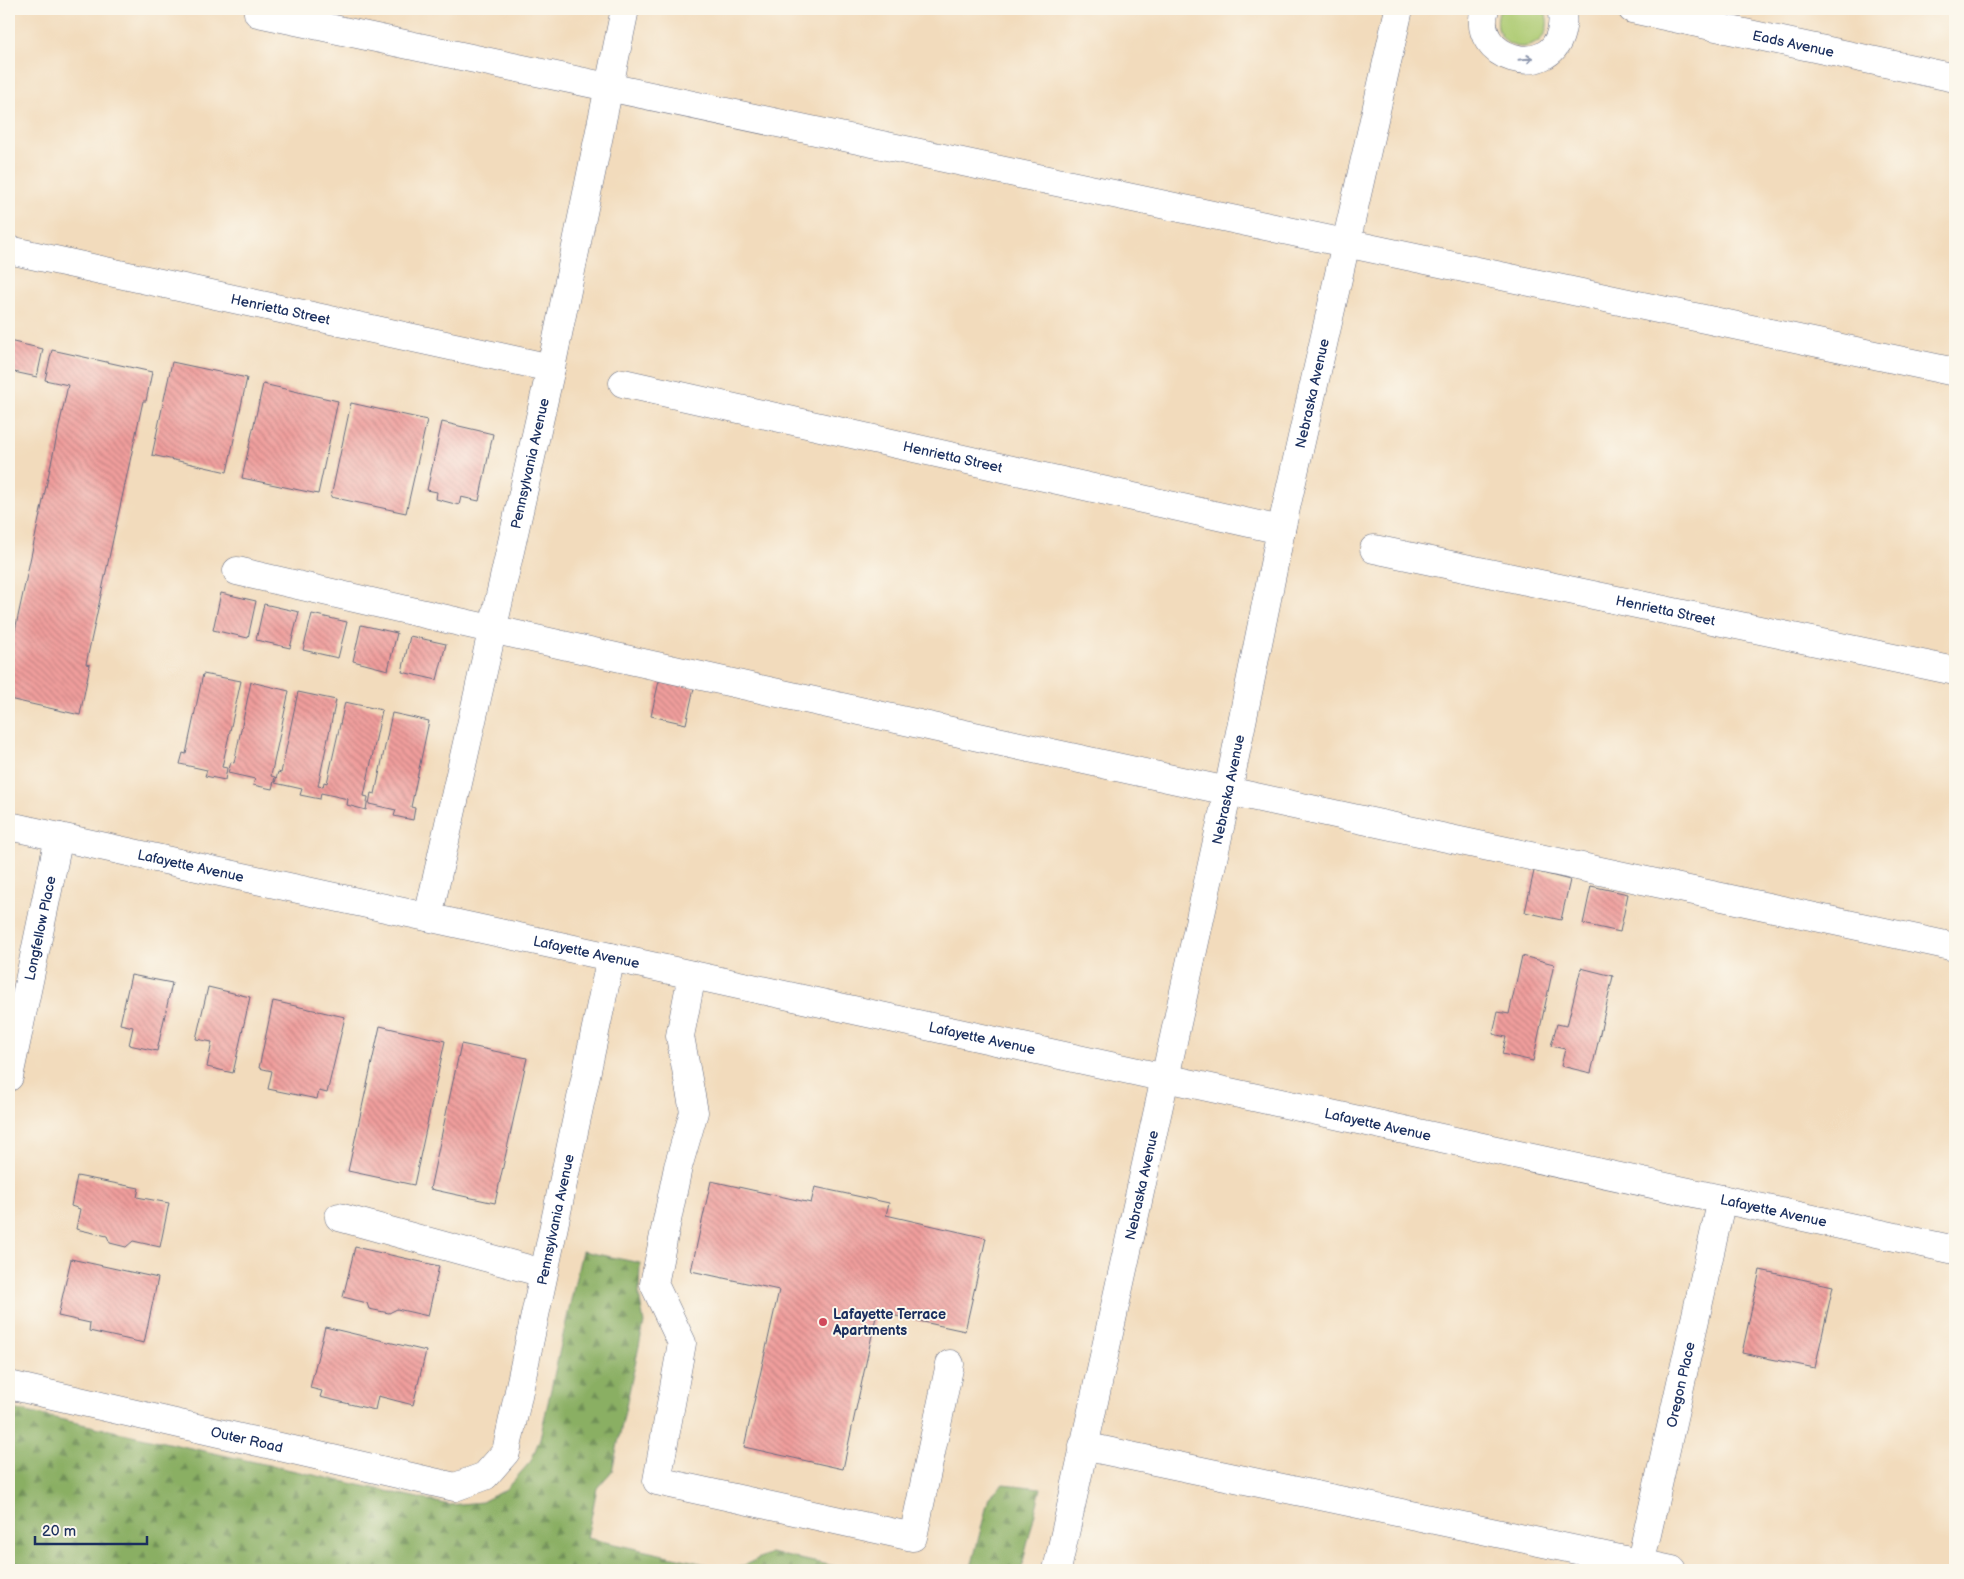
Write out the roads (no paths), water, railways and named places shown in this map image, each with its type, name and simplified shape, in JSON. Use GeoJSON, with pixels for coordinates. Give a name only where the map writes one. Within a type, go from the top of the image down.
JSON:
{"type":"FeatureCollection","features":[{"type":"Feature","properties":{"kind":"street","name":"Pennsylvania Avenue"},"geometry":{"type":"LineString","coordinates":[[428,917],[551,368],[625,9]]}},
{"type":"Feature","properties":{"kind":"street","name":"Nebraska Avenue"},"geometry":{"type":"LineString","coordinates":[[1057,1570],[1228,791],[1281,530],[1399,9]]}},
{"type":"Feature","properties":{"kind":"street"},"geometry":{"type":"LineString","coordinates":[[1485,9],[1483,25],[1487,37],[1499,52],[1516,60],[1530,60],[1542,56],[1552,48],[1560,37],[1566,10]]}},
{"type":"Feature","properties":{"kind":"street","name":"Eads Avenue"},"geometry":{"type":"LineString","coordinates":[[1632,9],[1955,78]]}},
{"type":"Feature","properties":{"kind":"street"},"geometry":{"type":"LineString","coordinates":[[258,13],[1955,372]]}},
{"type":"Feature","properties":{"kind":"street","name":"Henrietta Street"},"geometry":{"type":"LineString","coordinates":[[9,250],[551,368]]}},
{"type":"Feature","properties":{"kind":"street","name":"Henrietta Street"},"geometry":{"type":"LineString","coordinates":[[623,383],[1281,530]]}},
{"type":"Feature","properties":{"kind":"street","name":"Henrietta Street"},"geometry":{"type":"LineString","coordinates":[[1374,549],[1955,671]]}},
{"type":"Feature","properties":{"kind":"street"},"geometry":{"type":"LineString","coordinates":[[237,571],[493,630],[1228,791],[1955,947]]}},
{"type":"Feature","properties":{"kind":"street","name":"Lafayette Avenue"},"geometry":{"type":"LineString","coordinates":[[9,826],[1955,1250]]}},
{"type":"Feature","properties":{"kind":"street","name":"Longfellow Place"},"geometry":{"type":"LineString","coordinates":[[9,1076],[59,837]]}},
{"type":"Feature","properties":{"kind":"street","name":"Pennsylvania Avenue"},"geometry":{"type":"LineString","coordinates":[[485,1476],[506,1452],[610,957]]}},
{"type":"Feature","properties":{"kind":"street"},"geometry":{"type":"LineString","coordinates":[[692,975],[680,1036],[694,1112],[678,1167],[654,1284],[682,1344],[657,1482],[914,1537],[950,1364]]}},
{"type":"Feature","properties":{"kind":"street","name":"Oregon Place"},"geometry":{"type":"LineString","coordinates":[[1639,1567],[1722,1199]]}},
{"type":"Feature","properties":{"kind":"street"},"geometry":{"type":"LineString","coordinates":[[339,1217],[543,1273]]}},
{"type":"Feature","properties":{"kind":"street","name":"Outer Road"},"geometry":{"type":"LineString","coordinates":[[9,1385],[455,1486],[485,1476]]}},
{"type":"Feature","properties":{"kind":"street"},"geometry":{"type":"LineString","coordinates":[[1083,1446],[1639,1567],[1672,1570]]}},
{"type":"Feature","properties":{"kind":"place","name":"Lafayette Terrace Apartments"},"geometry":{"type":"Point","coordinates":[823,1322]}}]}
